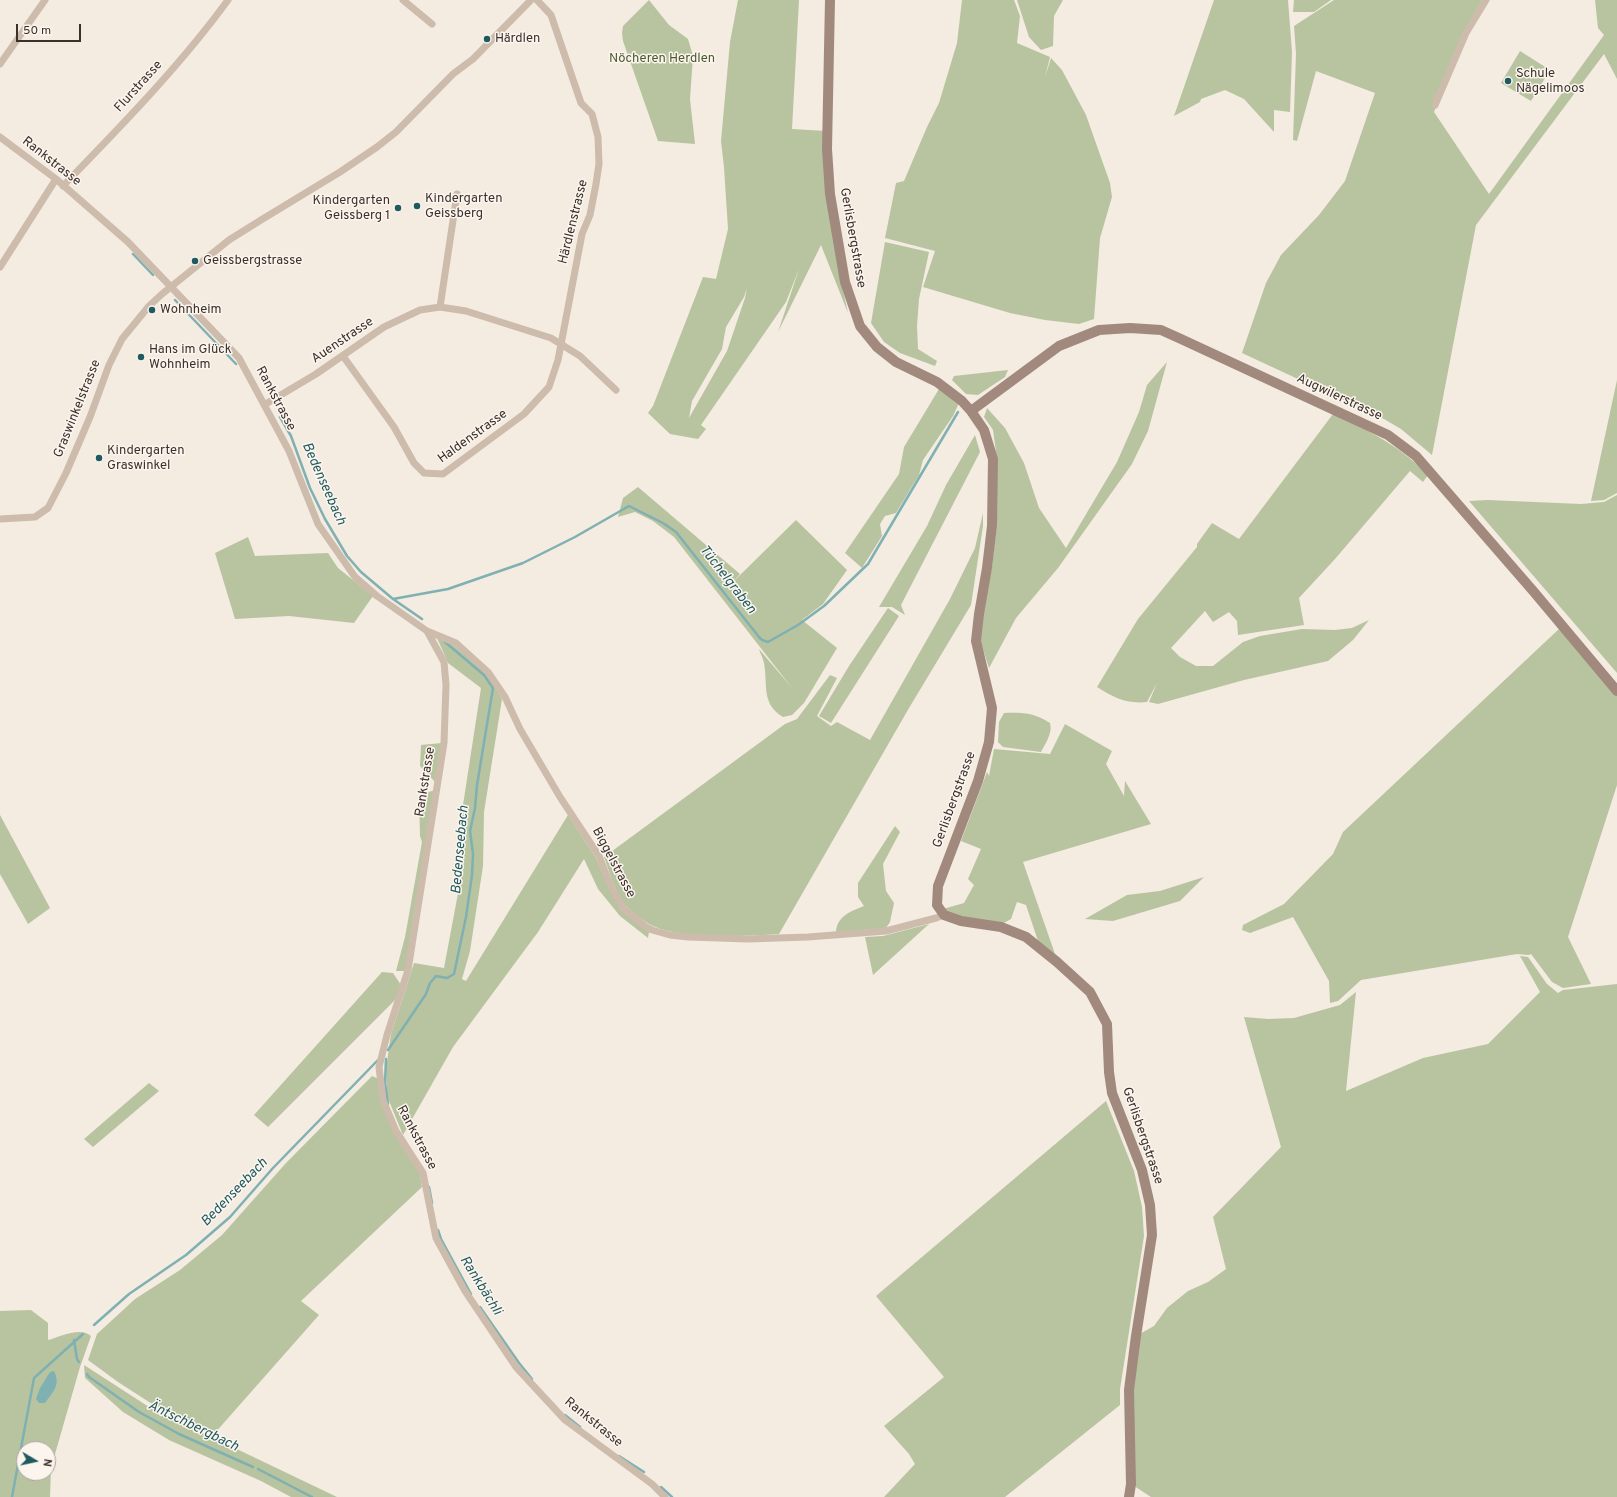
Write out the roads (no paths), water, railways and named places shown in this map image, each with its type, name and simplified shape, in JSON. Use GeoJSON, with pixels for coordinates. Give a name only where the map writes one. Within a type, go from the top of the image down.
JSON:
{"type":"FeatureCollection","features":[{"type":"Feature","properties":{"kind":"street"},"geometry":{"type":"LineString","coordinates":[[0,64],[45,0]]}},
{"type":"Feature","properties":{"kind":"street","name":"Flurstrasse"},"geometry":{"type":"LineString","coordinates":[[63,186],[139,105],[207,29],[228,0]]}},
{"type":"Feature","properties":{"kind":"street"},"geometry":{"type":"LineString","coordinates":[[403,0],[432,24]]}},
{"type":"Feature","properties":{"kind":"street"},"geometry":{"type":"LineString","coordinates":[[171,286],[229,240],[340,172],[384,142],[396,132],[453,74],[473,59],[531,0]]}},
{"type":"Feature","properties":{"kind":"street","name":"Härdlenstrasse"},"geometry":{"type":"LineString","coordinates":[[537,0],[551,15],[581,103],[592,114],[598,137],[599,164],[595,192],[590,215],[582,234],[562,345]]}},
{"type":"Feature","properties":{"kind":"street","name":"Gerlisbergstrasse"},"geometry":{"type":"LineString","coordinates":[[830,0],[827,149],[830,194],[845,282],[860,326],[877,347],[896,362],[937,382],[962,401],[984,430],[993,459],[992,526],[987,568],[978,614],[976,641],[992,708],[989,742],[978,781],[938,886],[937,905],[944,915],[961,921],[1001,927],[1026,937],[1057,962],[1090,992],[1107,1024],[1109,1072],[1112,1093],[1142,1170],[1150,1206],[1152,1235],[1129,1390],[1131,1484],[1129,1497]]}},
{"type":"Feature","properties":{"kind":"street"},"geometry":{"type":"LineString","coordinates":[[1435,105],[1466,32],[1486,0]]}},
{"type":"Feature","properties":{"kind":"street","name":"Rankstrasse"},"geometry":{"type":"LineString","coordinates":[[0,137],[56,179],[128,242],[239,358],[289,451],[318,524],[355,577],[377,596],[427,631],[444,662],[446,685],[444,743],[408,970],[387,1035],[379,1067],[383,1100],[396,1131],[423,1173],[436,1238],[465,1291],[516,1367],[565,1420],[652,1484],[665,1497]]}},
{"type":"Feature","properties":{"kind":"street"},"geometry":{"type":"LineString","coordinates":[[0,267],[56,179]]}},
{"type":"Feature","properties":{"kind":"street"},"geometry":{"type":"LineString","coordinates":[[440,307],[457,194]]}},
{"type":"Feature","properties":{"kind":"street","name":"Graswinkelstrasse"},"geometry":{"type":"LineString","coordinates":[[0,519],[35,516],[44,512],[48,508],[66,473],[92,412],[109,365],[122,339],[149,306],[171,286]]}},
{"type":"Feature","properties":{"kind":"street","name":"Auenstrasse"},"geometry":{"type":"LineString","coordinates":[[264,405],[343,356],[384,327],[410,313],[440,307],[466,311],[551,338],[580,356],[616,390]]}},
{"type":"Feature","properties":{"kind":"street","name":"Augwilerstrasse"},"geometry":{"type":"LineString","coordinates":[[971,411],[1059,346],[1099,330],[1130,328],[1160,330],[1181,339],[1388,435],[1416,456],[1534,592],[1617,691]]}},
{"type":"Feature","properties":{"kind":"street","name":"Haldenstrasse"},"geometry":{"type":"LineString","coordinates":[[343,356],[394,426],[414,463],[424,473],[443,474],[524,414],[548,387],[562,345]]}},
{"type":"Feature","properties":{"kind":"street","name":"Biggelstrasse"},"geometry":{"type":"LineString","coordinates":[[427,631],[456,642],[488,672],[505,698],[520,729],[560,797],[599,856],[612,889],[624,909],[646,927],[670,935],[688,937],[748,939],[808,937],[886,931],[944,915]]}},
{"type":"Feature","properties":{"kind":"water"},"geometry":{"type":"Polygon","coordinates":[[[54,1371],[57,1380],[55,1388],[45,1403],[39,1403],[36,1399],[40,1388],[50,1372],[54,1371]]]}},
{"type":"Feature","properties":{"kind":"waterway","name":"Bedenseebach"},"geometry":{"type":"LineString","coordinates":[[133,254],[153,275]]}},
{"type":"Feature","properties":{"kind":"waterway","name":"Bedenseebach"},"geometry":{"type":"LineString","coordinates":[[175,300],[236,364]]}},
{"type":"Feature","properties":{"kind":"waterway","name":"Tüchelgraben"},"geometry":{"type":"LineString","coordinates":[[393,599],[448,589],[523,563],[575,537],[629,506],[663,523],[676,532],[759,637],[768,642],[798,625],[824,606],[868,564],[958,412]]}},
{"type":"Feature","properties":{"kind":"waterway","name":"Bedenseebach"},"geometry":{"type":"LineString","coordinates":[[280,417],[291,436],[310,488],[325,519],[347,556],[361,572],[393,599],[422,619]]}},
{"type":"Feature","properties":{"kind":"waterway","name":"Bedenseebach"},"geometry":{"type":"LineString","coordinates":[[388,1050],[426,994],[430,983],[436,976],[447,978],[454,974],[466,917],[472,875],[473,854],[470,831],[475,808],[477,785],[493,688],[484,675],[445,642]]}},
{"type":"Feature","properties":{"kind":"waterway","name":"Rankbächli"},"geometry":{"type":"LineString","coordinates":[[386,1059],[385,1083],[388,1104]]}},
{"type":"Feature","properties":{"kind":"waterway","name":"Bedenseebach"},"geometry":{"type":"LineString","coordinates":[[94,1325],[129,1294],[186,1255],[230,1217],[273,1168],[378,1060]]}},
{"type":"Feature","properties":{"kind":"waterway","name":"Rankbächli"},"geometry":{"type":"LineString","coordinates":[[429,1187],[432,1203]]}},
{"type":"Feature","properties":{"kind":"waterway","name":"Rankbächli"},"geometry":{"type":"LineString","coordinates":[[438,1230],[441,1239],[471,1294]]}},
{"type":"Feature","properties":{"kind":"waterway","name":"Rankbächli"},"geometry":{"type":"LineString","coordinates":[[480,1307],[532,1379]]}},
{"type":"Feature","properties":{"kind":"waterway","name":"Bedenseebach"},"geometry":{"type":"LineString","coordinates":[[12,1497],[34,1378],[83,1334]]}},
{"type":"Feature","properties":{"kind":"waterway","name":"Äntschbergbach"},"geometry":{"type":"LineString","coordinates":[[74,1340],[77,1359],[79,1362]]}},
{"type":"Feature","properties":{"kind":"waterway","name":"Äntschbergbach"},"geometry":{"type":"LineString","coordinates":[[87,1374],[89,1377],[139,1412],[179,1434],[253,1467]]}},
{"type":"Feature","properties":{"kind":"waterway","name":"Rankbächli"},"geometry":{"type":"LineString","coordinates":[[565,1415],[580,1427]]}},
{"type":"Feature","properties":{"kind":"waterway","name":"Rankbächli"},"geometry":{"type":"LineString","coordinates":[[619,1456],[644,1472]]}},
{"type":"Feature","properties":{"kind":"waterway","name":"Äntschbergbach"},"geometry":{"type":"LineString","coordinates":[[258,1469],[312,1497]]}},
{"type":"Feature","properties":{"kind":"waterway","name":"Rankbächli"},"geometry":{"type":"LineString","coordinates":[[661,1487],[672,1497]]}},
{"type":"Feature","properties":{"kind":"place","name":"Härdlen"},"geometry":{"type":"Point","coordinates":[487,39]}},
{"type":"Feature","properties":{"kind":"place","name":"Schule Nägelimoos"},"geometry":{"type":"Point","coordinates":[1508,81]}},
{"type":"Feature","properties":{"kind":"place","name":"Kindergarten Geissberg"},"geometry":{"type":"Point","coordinates":[417,206]}},
{"type":"Feature","properties":{"kind":"place","name":"Kindergarten Geissberg 1"},"geometry":{"type":"Point","coordinates":[398,208]}},
{"type":"Feature","properties":{"kind":"place","name":"Geissbergstrasse"},"geometry":{"type":"Point","coordinates":[195,261]}},
{"type":"Feature","properties":{"kind":"place","name":"Wohnheim"},"geometry":{"type":"Point","coordinates":[152,310]}},
{"type":"Feature","properties":{"kind":"place","name":"Hans im Glück Wohnheim"},"geometry":{"type":"Point","coordinates":[141,357]}},
{"type":"Feature","properties":{"kind":"place","name":"Kindergarten Graswinkel"},"geometry":{"type":"Point","coordinates":[99,458]}},
{"type":"Feature","properties":{"kind":"park label","name":"Nöcheren Herdlen"},"geometry":{"type":"Point","coordinates":[662,59]}}]}
